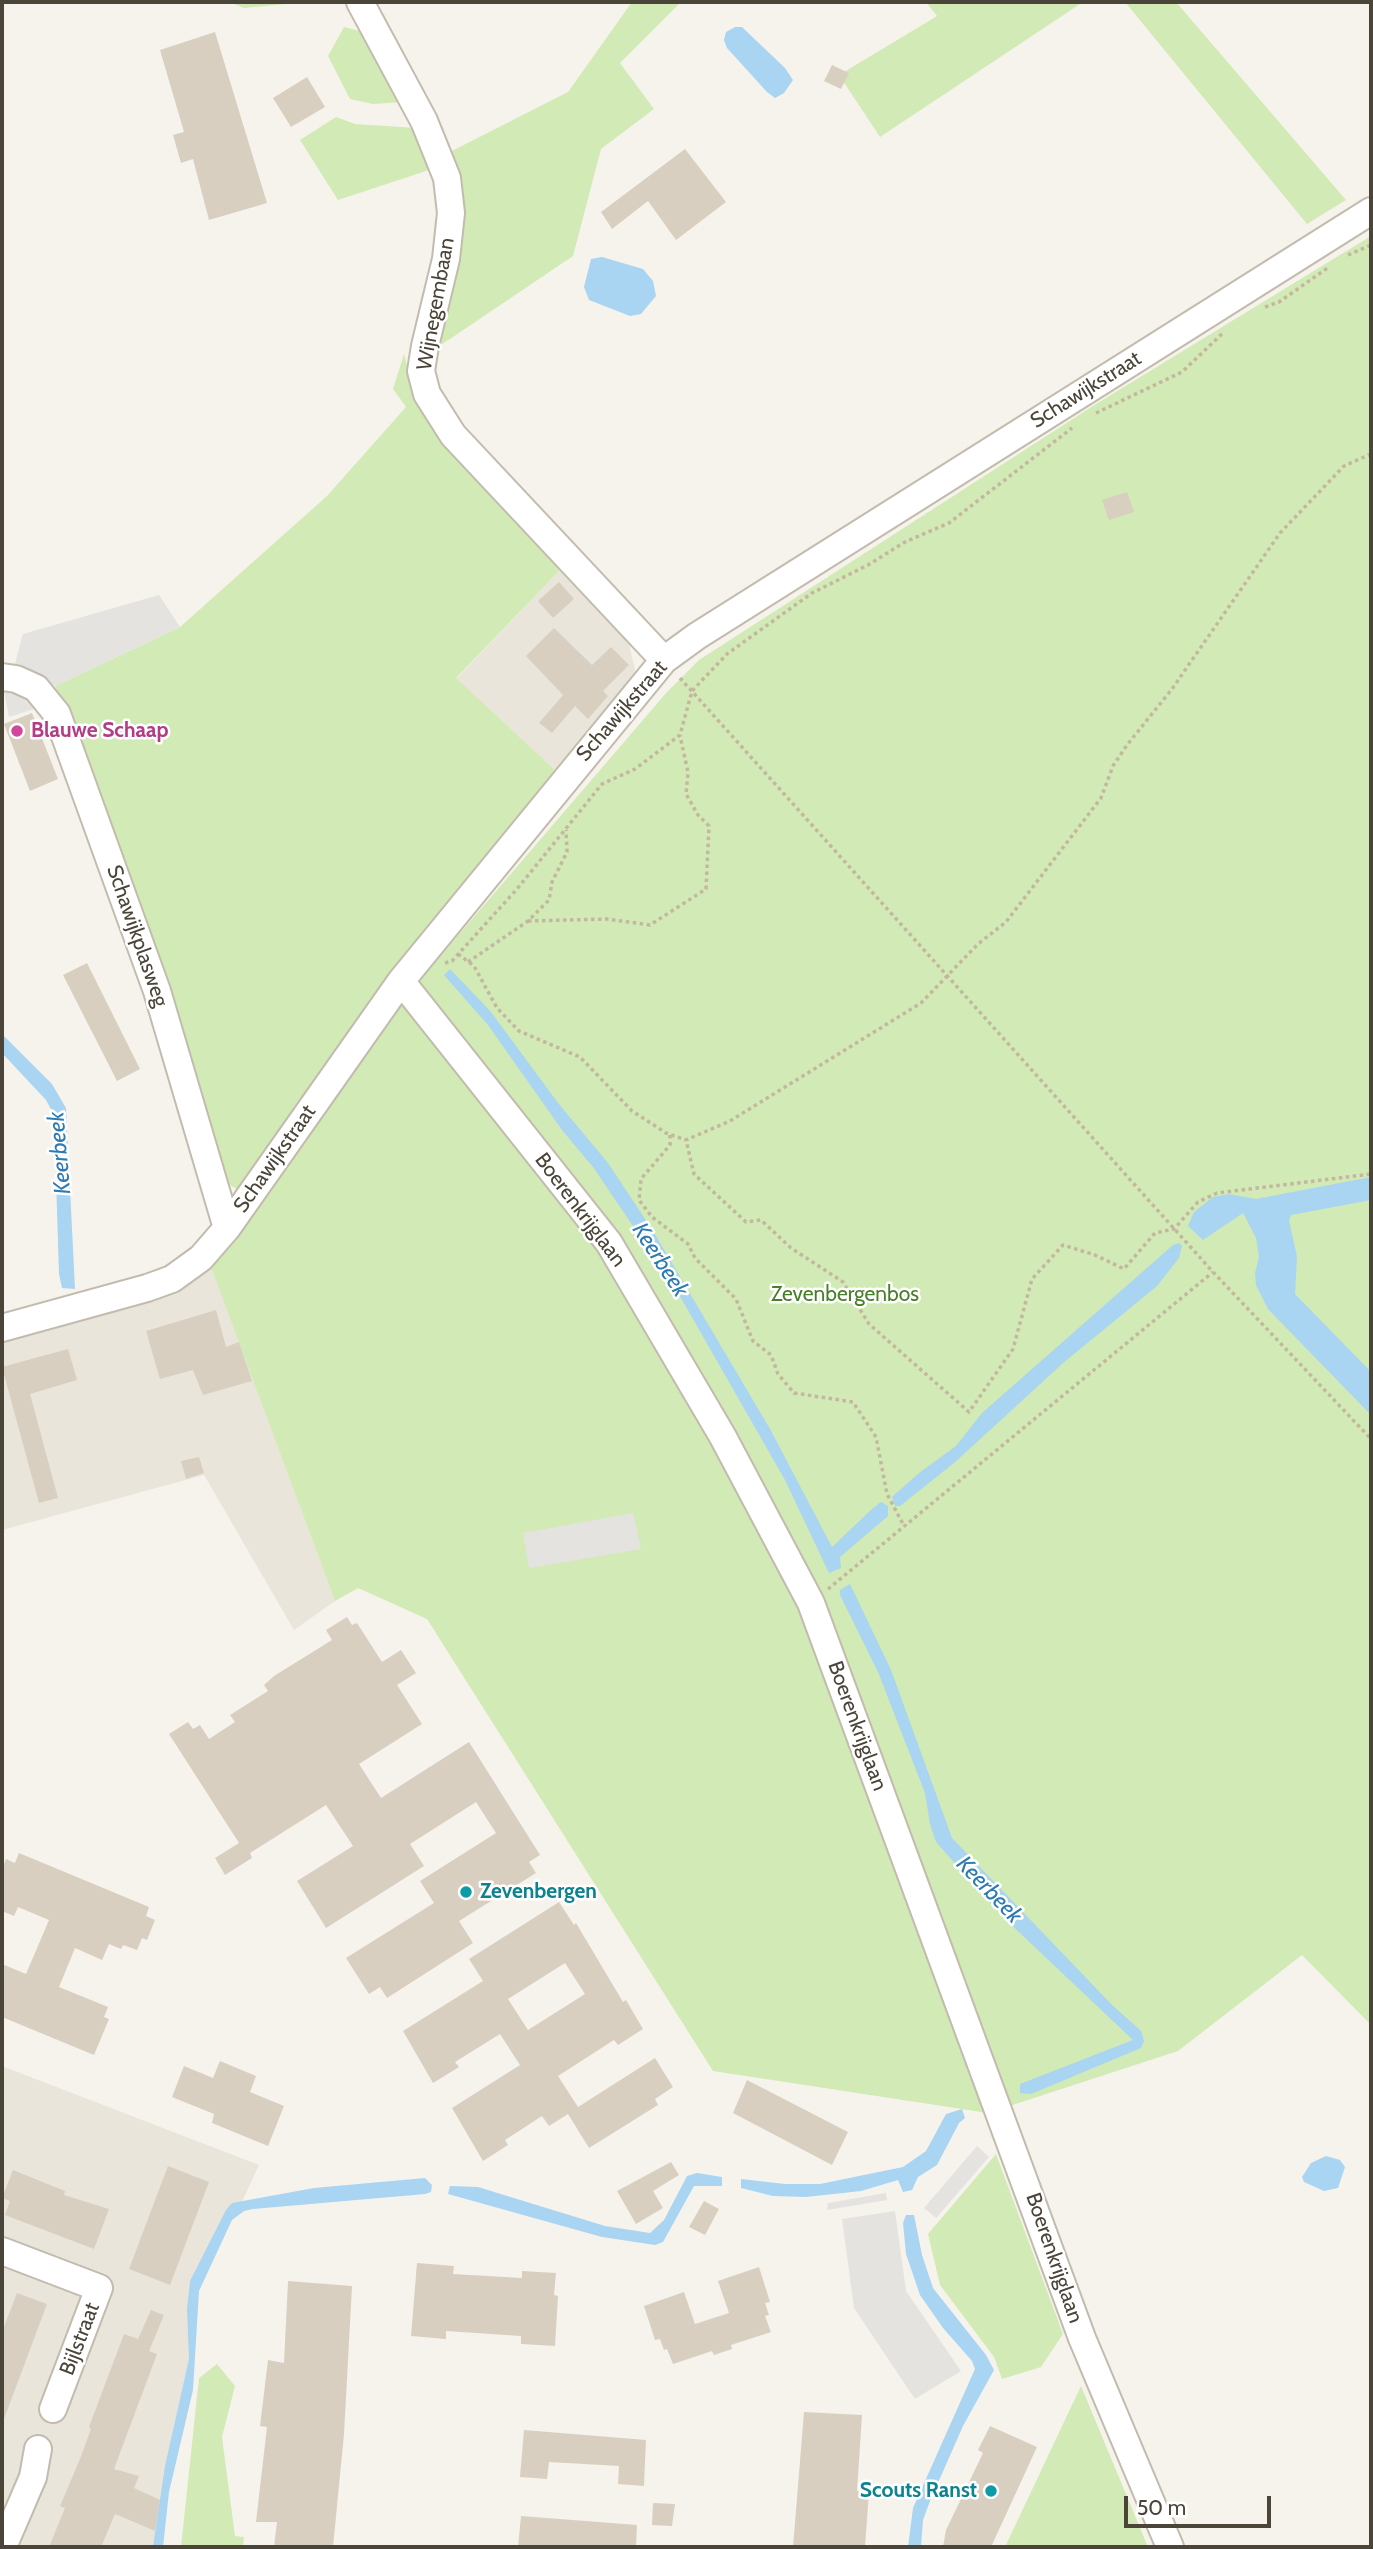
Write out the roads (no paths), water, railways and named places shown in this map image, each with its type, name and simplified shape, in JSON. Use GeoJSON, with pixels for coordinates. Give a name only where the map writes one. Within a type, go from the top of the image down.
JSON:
{"type":"FeatureCollection","features":[{"type":"Feature","properties":{"kind":"street","name":"Wijnegembaan"},"geometry":{"type":"LineString","coordinates":[[360,2],[424,121],[446,178],[451,213],[446,259],[421,371],[427,394],[453,435],[664,660]]}},
{"type":"Feature","properties":{"kind":"street","name":"Schawijkstraat"},"geometry":{"type":"LineString","coordinates":[[2,1328],[172,1279],[201,1258],[227,1228],[401,981],[664,660],[1371,211]]}},
{"type":"Feature","properties":{"kind":"street","name":"Schawijkplasweg"},"geometry":{"type":"LineString","coordinates":[[2,677],[16,678],[36,688],[57,714],[157,991],[227,1228]]}},
{"type":"Feature","properties":{"kind":"street","name":"Boerenkrijglaan"},"geometry":{"type":"LineString","coordinates":[[401,981],[609,1243],[723,1437],[811,1603],[1082,2338],[1170,2547]]}},
{"type":"Feature","properties":{"kind":"street","name":"Bijlstraat"},"geometry":{"type":"LineString","coordinates":[[2,2250],[100,2288],[53,2409]]}},
{"type":"Feature","properties":{"kind":"street"},"geometry":{"type":"LineString","coordinates":[[3,2547],[33,2477],[38,2449]]}},
{"type":"Feature","properties":{"kind":"water"},"geometry":{"type":"Polygon","coordinates":[[[742,27],[785,68],[793,80],[784,93],[775,98],[767,92],[727,48],[724,40],[726,32],[742,27]]]}},
{"type":"Feature","properties":{"kind":"water"},"geometry":{"type":"Polygon","coordinates":[[[602,257],[643,269],[653,281],[656,296],[641,314],[630,316],[589,300],[584,287],[591,259],[602,257]]]}},
{"type":"Feature","properties":{"kind":"water","name":"Keerbeek"},"geometry":{"type":"Polygon","coordinates":[[[450,969],[491,1012],[558,1103],[608,1163],[653,1231],[770,1429],[832,1547],[881,1502],[888,1506],[888,1516],[840,1557],[841,1568],[829,1573],[785,1480],[677,1291],[593,1167],[562,1130],[488,1025],[444,975],[450,969]]]}},
{"type":"Feature","properties":{"kind":"water","name":"Keerbeek"},"geometry":{"type":"Polygon","coordinates":[[[2,1034],[52,1084],[66,1108],[75,1289],[62,1288],[59,1274],[54,1115],[46,1100],[2,1053],[2,1034]]]}},
{"type":"Feature","properties":{"kind":"water"},"geometry":{"type":"Polygon","coordinates":[[[1371,1177],[1371,1200],[1291,1215],[1289,1221],[1297,1256],[1295,1294],[1371,1372],[1371,1415],[1268,1309],[1256,1285],[1255,1273],[1259,1257],[1256,1238],[1243,1213],[1203,1240],[1188,1226],[1194,1212],[1213,1197],[1229,1194],[1256,1199],[1371,1177]]]}},
{"type":"Feature","properties":{"kind":"water"},"geometry":{"type":"Polygon","coordinates":[[[1179,1243],[1182,1246],[1179,1258],[1157,1286],[1063,1363],[954,1463],[900,1506],[895,1506],[892,1497],[956,1446],[982,1413],[1173,1245],[1179,1243]]]}},
{"type":"Feature","properties":{"kind":"water","name":"Keerbeek"},"geometry":{"type":"Polygon","coordinates":[[[850,1584],[891,1670],[952,1838],[1112,2005],[1141,2031],[1144,2041],[1141,2048],[1031,2094],[1020,2093],[1020,2084],[1133,2040],[1002,1916],[936,1842],[925,1793],[878,1672],[840,1595],[840,1590],[850,1584]]]}},
{"type":"Feature","properties":{"kind":"water"},"geometry":{"type":"Polygon","coordinates":[[[962,2109],[965,2118],[959,2123],[937,2165],[918,2177],[912,2190],[903,2192],[898,2180],[861,2191],[806,2197],[773,2196],[741,2188],[741,2179],[785,2184],[820,2184],[903,2167],[926,2151],[946,2114],[962,2109]]]}},
{"type":"Feature","properties":{"kind":"water"},"geometry":{"type":"Polygon","coordinates":[[[1326,2156],[1340,2160],[1345,2167],[1338,2188],[1324,2191],[1304,2182],[1302,2177],[1311,2163],[1326,2156]]]}},
{"type":"Feature","properties":{"kind":"water"},"geometry":{"type":"Polygon","coordinates":[[[697,2173],[722,2177],[722,2186],[694,2186],[663,2242],[655,2245],[602,2237],[448,2194],[450,2186],[478,2187],[605,2226],[650,2233],[664,2220],[687,2176],[697,2173]]]}},
{"type":"Feature","properties":{"kind":"water"},"geometry":{"type":"Polygon","coordinates":[[[425,2178],[432,2185],[431,2192],[425,2194],[253,2209],[244,2211],[232,2220],[199,2291],[193,2390],[169,2492],[163,2547],[153,2547],[165,2466],[189,2359],[187,2309],[190,2281],[226,2210],[232,2203],[314,2188],[425,2178]]]}},
{"type":"Feature","properties":{"kind":"water"},"geometry":{"type":"Polygon","coordinates":[[[906,2215],[914,2215],[922,2255],[933,2288],[986,2355],[994,2370],[963,2426],[930,2501],[923,2520],[921,2547],[908,2547],[913,2508],[975,2369],[972,2361],[943,2328],[920,2295],[906,2254],[903,2223],[906,2215]]]}},
{"type":"Feature","properties":{"kind":"place","name":"Blauwe Schaap"},"geometry":{"type":"Point","coordinates":[17,731]}},
{"type":"Feature","properties":{"kind":"place","name":"Zevenbergen"},"geometry":{"type":"Point","coordinates":[466,1892]}},
{"type":"Feature","properties":{"kind":"place","name":"Scouts Ranst"},"geometry":{"type":"Point","coordinates":[991,2491]}},
{"type":"Feature","properties":{"kind":"park label","name":"Zevenbergenbos"},"geometry":{"type":"Point","coordinates":[845,1295]}}]}
